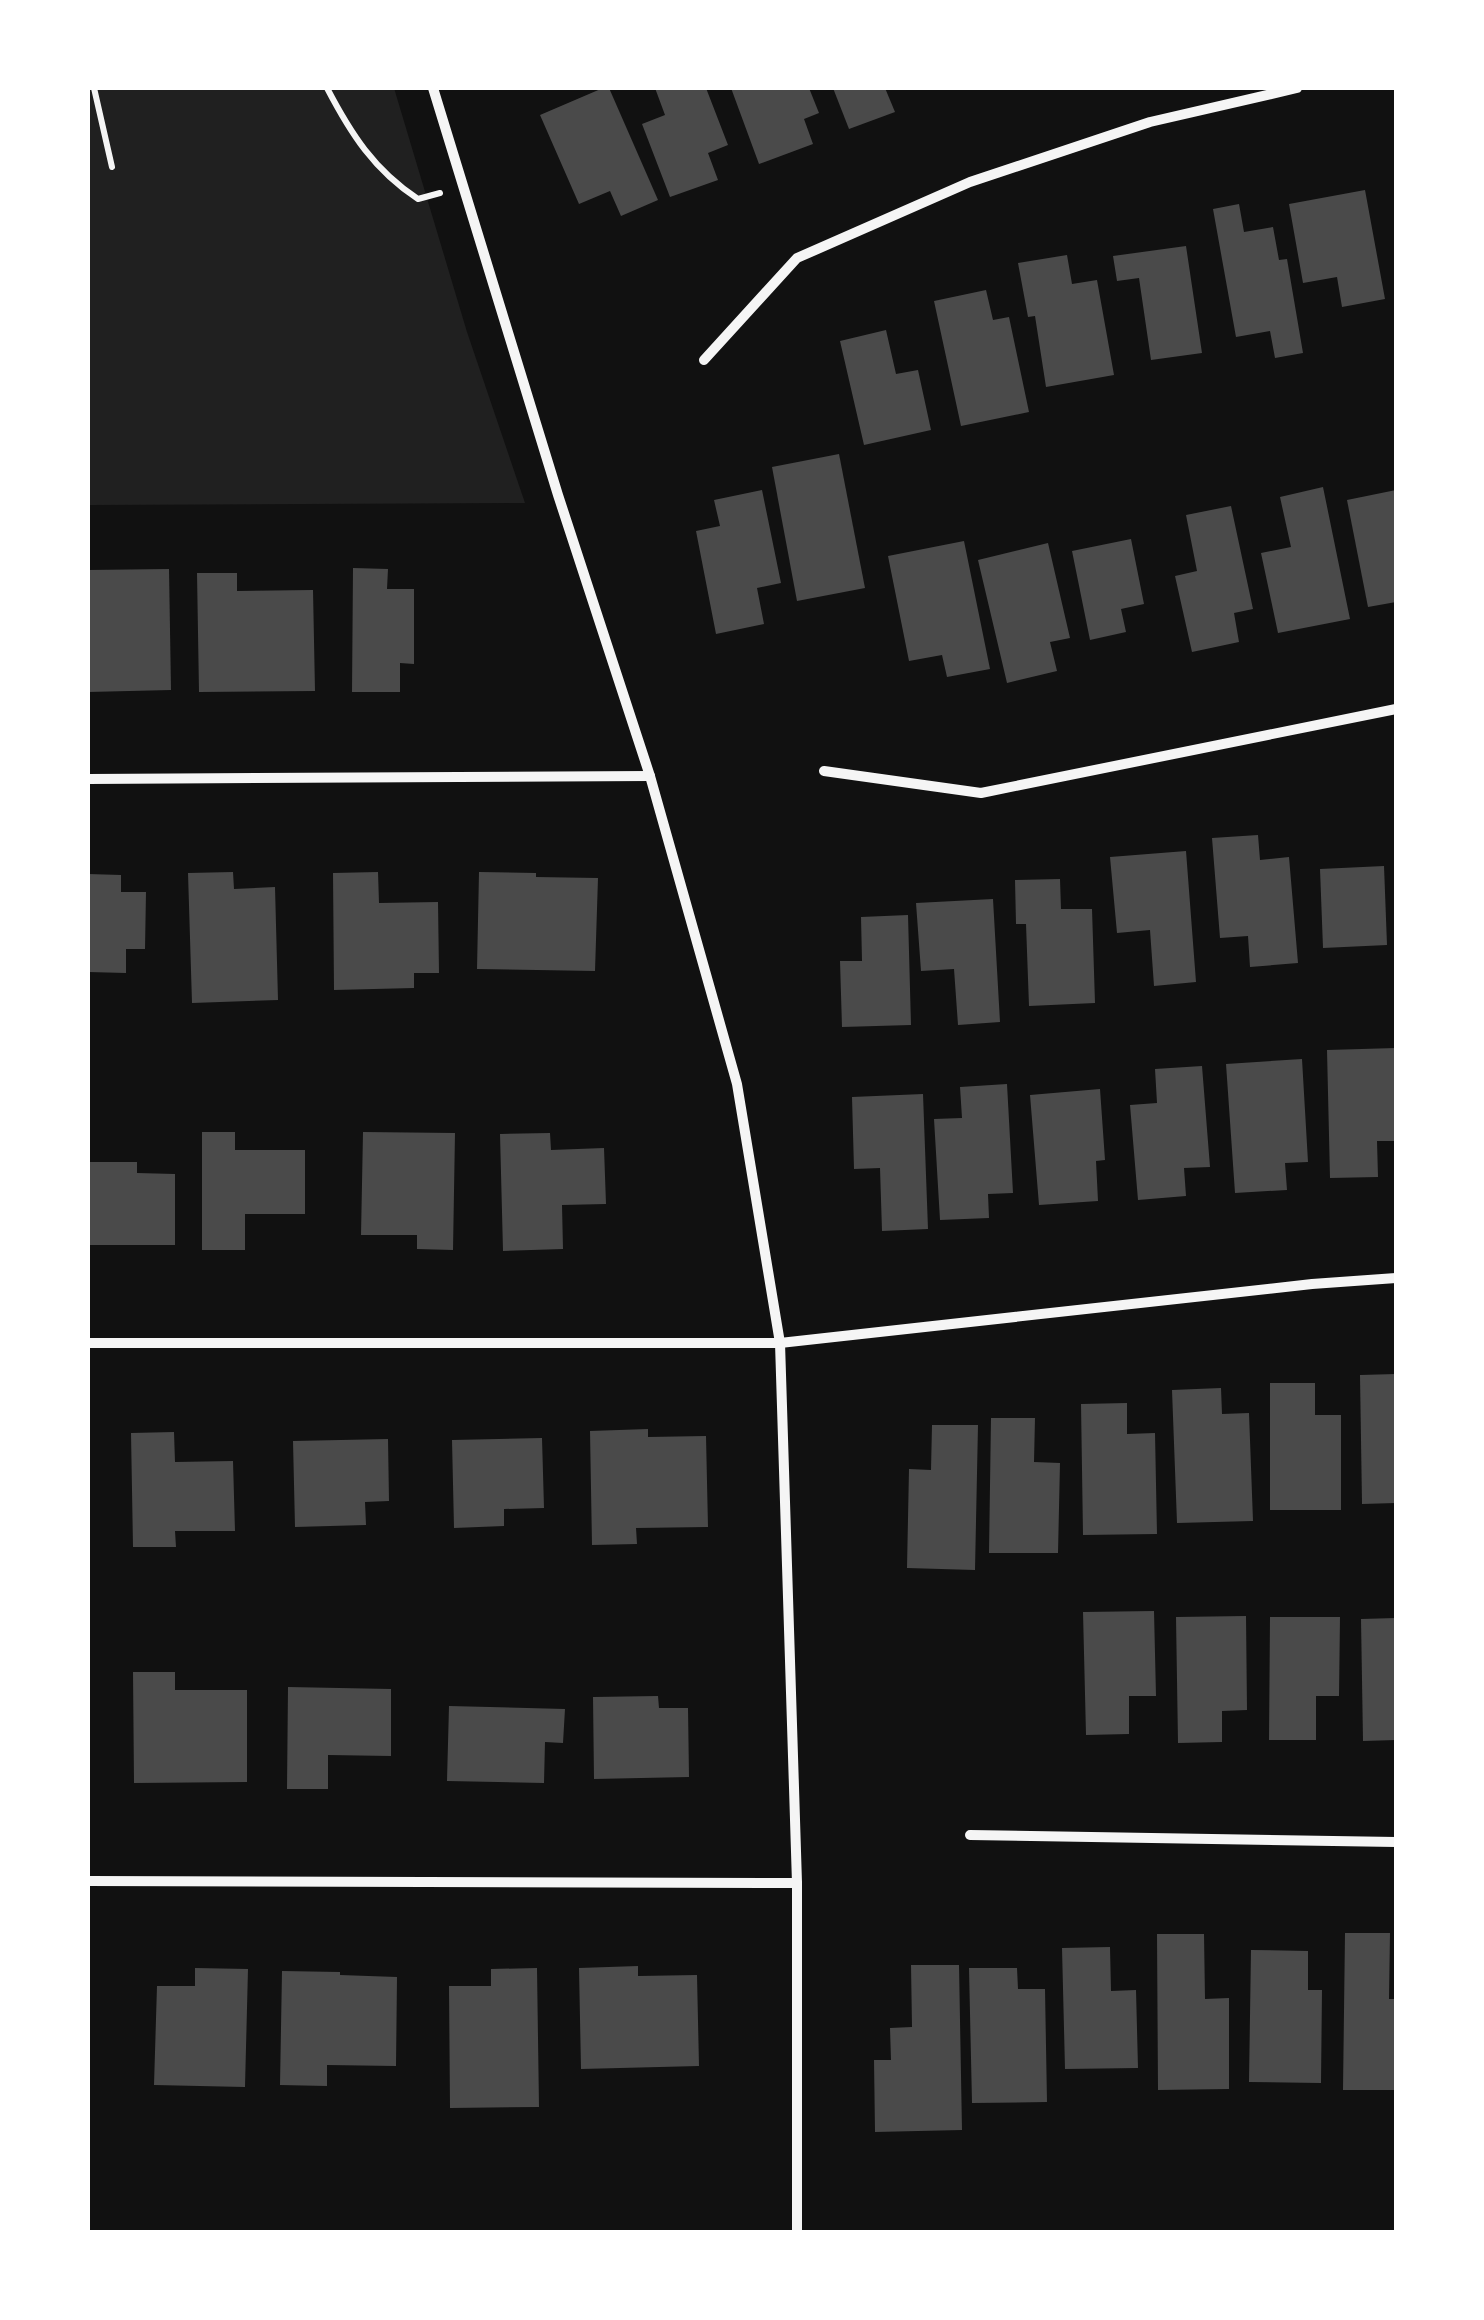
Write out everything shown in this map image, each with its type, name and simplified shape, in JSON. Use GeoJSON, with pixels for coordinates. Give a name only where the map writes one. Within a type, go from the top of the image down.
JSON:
{"type":"FeatureCollection","features":[{"type":"Feature","properties":{"kind":"street"},"geometry":{"type":"LineString","coordinates":[[434,88],[558,495],[650,776],[737,1084],[780,1343],[797,1883],[797,2232]]}},
{"type":"Feature","properties":{"kind":"street"},"geometry":{"type":"LineString","coordinates":[[704,360],[797,258],[970,182],[1150,122],[1297,88]]}},
{"type":"Feature","properties":{"kind":"street"},"geometry":{"type":"LineString","coordinates":[[824,771],[981,792],[1396,709]]}},
{"type":"Feature","properties":{"kind":"street"},"geometry":{"type":"LineString","coordinates":[[88,780],[650,776]]}},
{"type":"Feature","properties":{"kind":"street"},"geometry":{"type":"LineString","coordinates":[[88,1343],[780,1343],[1396,1278]]}},
{"type":"Feature","properties":{"kind":"street"},"geometry":{"type":"LineString","coordinates":[[970,1835],[1396,1842]]}},
{"type":"Feature","properties":{"kind":"street"},"geometry":{"type":"LineString","coordinates":[[88,1881],[797,1883]]}},
{"type":"Feature","properties":{"kind":"path"},"geometry":{"type":"LineString","coordinates":[[94,88],[112,167]]}},
{"type":"Feature","properties":{"kind":"path"},"geometry":{"type":"LineString","coordinates":[[327,88],[356,141],[400,187],[418,199],[464,187]]}},
{"type":"Feature","properties":{"kind":"shaded area"},"geometry":{"type":"Polygon","coordinates":[[[88,88],[394,88],[467,332],[525,503],[88,505],[88,88]]]}},
{"type":"Feature","properties":{"kind":"building"},"geometry":{"type":"Polygon","coordinates":[[[609,88],[658,200],[621,216],[610,191],[579,204],[540,115],[609,88]]]}},
{"type":"Feature","properties":{"kind":"building"},"geometry":{"type":"Polygon","coordinates":[[[655,88],[706,88],[728,145],[708,153],[718,180],[670,197],[642,124],[665,115],[655,88]]]}},
{"type":"Feature","properties":{"kind":"building"},"geometry":{"type":"Polygon","coordinates":[[[731,88],[809,88],[819,113],[804,119],[813,144],[759,164],[731,88]]]}},
{"type":"Feature","properties":{"kind":"building"},"geometry":{"type":"Polygon","coordinates":[[[833,88],[885,88],[895,112],[849,129],[833,88]]]}},
{"type":"Feature","properties":{"kind":"building"},"geometry":{"type":"Polygon","coordinates":[[[1365,190],[1385,299],[1342,307],[1337,277],[1303,283],[1289,204],[1365,190]]]}},
{"type":"Feature","properties":{"kind":"building"},"geometry":{"type":"Polygon","coordinates":[[[1239,204],[1244,232],[1273,227],[1279,260],[1287,259],[1303,353],[1275,358],[1270,331],[1236,337],[1213,209],[1239,204]]]}},
{"type":"Feature","properties":{"kind":"building"},"geometry":{"type":"Polygon","coordinates":[[[1186,246],[1202,353],[1151,360],[1139,278],[1117,281],[1113,256],[1186,246]]]}},
{"type":"Feature","properties":{"kind":"building"},"geometry":{"type":"Polygon","coordinates":[[[1067,255],[1072,284],[1097,280],[1114,375],[1046,387],[1035,316],[1028,317],[1018,263],[1067,255]]]}},
{"type":"Feature","properties":{"kind":"building"},"geometry":{"type":"Polygon","coordinates":[[[986,290],[993,320],[1009,317],[1029,412],[961,426],[934,301],[986,290]]]}},
{"type":"Feature","properties":{"kind":"building"},"geometry":{"type":"Polygon","coordinates":[[[886,330],[896,374],[918,370],[931,430],[864,445],[840,341],[886,330]]]}},
{"type":"Feature","properties":{"kind":"building"},"geometry":{"type":"Polygon","coordinates":[[[839,454],[865,588],[797,601],[772,467],[839,454]]]}},
{"type":"Feature","properties":{"kind":"building"},"geometry":{"type":"Polygon","coordinates":[[[1323,487],[1350,619],[1278,633],[1261,553],[1291,547],[1280,497],[1323,487]]]}},
{"type":"Feature","properties":{"kind":"building"},"geometry":{"type":"Polygon","coordinates":[[[762,490],[781,583],[757,588],[764,624],[716,634],[696,531],[720,526],[714,500],[762,490]]]}},
{"type":"Feature","properties":{"kind":"building"},"geometry":{"type":"Polygon","coordinates":[[[1396,490],[1396,602],[1368,607],[1347,500],[1396,490]]]}},
{"type":"Feature","properties":{"kind":"building"},"geometry":{"type":"Polygon","coordinates":[[[1231,506],[1253,609],[1234,613],[1239,642],[1192,652],[1175,576],[1197,571],[1186,515],[1231,506]]]}},
{"type":"Feature","properties":{"kind":"building"},"geometry":{"type":"Polygon","coordinates":[[[1131,539],[1144,604],[1121,609],[1126,632],[1090,640],[1072,551],[1131,539]]]}},
{"type":"Feature","properties":{"kind":"building"},"geometry":{"type":"Polygon","coordinates":[[[964,541],[990,669],[947,677],[942,655],[909,661],[888,556],[964,541]]]}},
{"type":"Feature","properties":{"kind":"building"},"geometry":{"type":"Polygon","coordinates":[[[1048,543],[1070,638],[1050,642],[1057,671],[1007,683],[978,560],[1048,543]]]}},
{"type":"Feature","properties":{"kind":"building"},"geometry":{"type":"Polygon","coordinates":[[[353,568],[388,569],[387,589],[414,589],[414,664],[400,663],[400,692],[352,692],[353,568]]]}},
{"type":"Feature","properties":{"kind":"building"},"geometry":{"type":"Polygon","coordinates":[[[169,569],[171,690],[88,692],[88,570],[169,569]]]}},
{"type":"Feature","properties":{"kind":"building"},"geometry":{"type":"Polygon","coordinates":[[[197,573],[237,573],[237,591],[313,590],[315,691],[199,692],[197,573]]]}},
{"type":"Feature","properties":{"kind":"building"},"geometry":{"type":"Polygon","coordinates":[[[1258,835],[1260,860],[1289,857],[1298,963],[1250,967],[1248,936],[1220,938],[1212,838],[1258,835]]]}},
{"type":"Feature","properties":{"kind":"building"},"geometry":{"type":"Polygon","coordinates":[[[1186,851],[1196,982],[1154,986],[1150,930],[1117,933],[1110,857],[1186,851]]]}},
{"type":"Feature","properties":{"kind":"building"},"geometry":{"type":"Polygon","coordinates":[[[1384,866],[1387,945],[1323,948],[1320,869],[1384,866]]]}},
{"type":"Feature","properties":{"kind":"building"},"geometry":{"type":"Polygon","coordinates":[[[233,872],[234,889],[275,887],[278,1000],[192,1003],[188,873],[233,872]]]}},
{"type":"Feature","properties":{"kind":"building"},"geometry":{"type":"Polygon","coordinates":[[[378,872],[379,903],[438,902],[439,973],[414,973],[414,988],[334,990],[333,873],[378,872]]]}},
{"type":"Feature","properties":{"kind":"building"},"geometry":{"type":"Polygon","coordinates":[[[479,872],[598,878],[595,971],[477,969],[479,872]]]}},
{"type":"Feature","properties":{"kind":"building"},"geometry":{"type":"Polygon","coordinates":[[[88,874],[121,875],[121,892],[146,892],[145,949],[126,949],[126,973],[88,972],[88,874]]]}},
{"type":"Feature","properties":{"kind":"building"},"geometry":{"type":"Polygon","coordinates":[[[1060,879],[1061,909],[1092,909],[1095,1003],[1029,1006],[1026,924],[1016,924],[1015,880],[1060,879]]]}},
{"type":"Feature","properties":{"kind":"building"},"geometry":{"type":"Polygon","coordinates":[[[993,899],[1000,1022],[958,1025],[954,969],[921,971],[916,903],[993,899]]]}},
{"type":"Feature","properties":{"kind":"building"},"geometry":{"type":"Polygon","coordinates":[[[908,915],[911,1025],[842,1027],[840,961],[862,961],[861,917],[908,915]]]}},
{"type":"Feature","properties":{"kind":"building"},"geometry":{"type":"Polygon","coordinates":[[[1396,1048],[1396,1141],[1377,1141],[1378,1177],[1330,1178],[1327,1050],[1396,1048]]]}},
{"type":"Feature","properties":{"kind":"building"},"geometry":{"type":"Polygon","coordinates":[[[1302,1059],[1308,1162],[1285,1163],[1287,1190],[1235,1193],[1226,1064],[1302,1059]]]}},
{"type":"Feature","properties":{"kind":"building"},"geometry":{"type":"Polygon","coordinates":[[[1202,1066],[1210,1167],[1184,1168],[1186,1196],[1138,1200],[1130,1105],[1157,1103],[1155,1069],[1202,1066]]]}},
{"type":"Feature","properties":{"kind":"building"},"geometry":{"type":"Polygon","coordinates":[[[1007,1084],[1013,1193],[988,1194],[989,1218],[940,1220],[934,1119],[962,1118],[960,1087],[1007,1084]]]}},
{"type":"Feature","properties":{"kind":"building"},"geometry":{"type":"Polygon","coordinates":[[[1100,1089],[1105,1160],[1096,1161],[1098,1201],[1039,1205],[1030,1095],[1100,1089]]]}},
{"type":"Feature","properties":{"kind":"building"},"geometry":{"type":"Polygon","coordinates":[[[923,1094],[928,1229],[882,1231],[880,1168],[854,1169],[852,1097],[923,1094]]]}},
{"type":"Feature","properties":{"kind":"building"},"geometry":{"type":"Polygon","coordinates":[[[202,1132],[235,1132],[235,1150],[305,1150],[305,1214],[245,1214],[245,1250],[202,1250],[202,1132]]]}},
{"type":"Feature","properties":{"kind":"building"},"geometry":{"type":"Polygon","coordinates":[[[363,1132],[455,1133],[453,1250],[417,1249],[417,1235],[361,1235],[363,1132]]]}},
{"type":"Feature","properties":{"kind":"building"},"geometry":{"type":"Polygon","coordinates":[[[550,1133],[551,1150],[604,1148],[606,1204],[562,1205],[563,1249],[503,1251],[500,1134],[550,1133]]]}},
{"type":"Feature","properties":{"kind":"building"},"geometry":{"type":"Polygon","coordinates":[[[88,1162],[137,1162],[137,1173],[175,1174],[175,1245],[88,1245],[88,1162]]]}},
{"type":"Feature","properties":{"kind":"building"},"geometry":{"type":"Polygon","coordinates":[[[1396,1374],[1396,1503],[1362,1504],[1360,1375],[1396,1374]]]}},
{"type":"Feature","properties":{"kind":"building"},"geometry":{"type":"Polygon","coordinates":[[[1270,1383],[1315,1383],[1315,1415],[1341,1415],[1341,1510],[1270,1510],[1270,1383]]]}},
{"type":"Feature","properties":{"kind":"building"},"geometry":{"type":"Polygon","coordinates":[[[1221,1388],[1222,1414],[1249,1413],[1253,1521],[1177,1523],[1172,1390],[1221,1388]]]}},
{"type":"Feature","properties":{"kind":"building"},"geometry":{"type":"Polygon","coordinates":[[[1127,1403],[1127,1434],[1155,1433],[1157,1534],[1083,1535],[1081,1404],[1127,1403]]]}},
{"type":"Feature","properties":{"kind":"building"},"geometry":{"type":"Polygon","coordinates":[[[991,1418],[1035,1418],[1034,1462],[1060,1463],[1058,1553],[989,1553],[991,1418]]]}},
{"type":"Feature","properties":{"kind":"building"},"geometry":{"type":"Polygon","coordinates":[[[932,1425],[978,1425],[975,1570],[907,1568],[909,1469],[931,1470],[932,1425]]]}},
{"type":"Feature","properties":{"kind":"building"},"geometry":{"type":"Polygon","coordinates":[[[648,1429],[648,1437],[706,1436],[708,1527],[636,1528],[637,1544],[592,1545],[590,1431],[648,1429]]]}},
{"type":"Feature","properties":{"kind":"building"},"geometry":{"type":"Polygon","coordinates":[[[174,1432],[175,1462],[233,1461],[235,1531],[175,1531],[176,1547],[133,1547],[131,1433],[174,1432]]]}},
{"type":"Feature","properties":{"kind":"building"},"geometry":{"type":"Polygon","coordinates":[[[542,1438],[544,1508],[504,1509],[504,1526],[454,1528],[452,1440],[542,1438]]]}},
{"type":"Feature","properties":{"kind":"building"},"geometry":{"type":"Polygon","coordinates":[[[388,1439],[389,1501],[365,1502],[366,1525],[295,1527],[293,1441],[388,1439]]]}},
{"type":"Feature","properties":{"kind":"building"},"geometry":{"type":"Polygon","coordinates":[[[1154,1611],[1156,1696],[1129,1696],[1129,1734],[1086,1735],[1083,1612],[1154,1611]]]}},
{"type":"Feature","properties":{"kind":"building"},"geometry":{"type":"Polygon","coordinates":[[[1246,1616],[1247,1710],[1222,1711],[1222,1742],[1178,1743],[1176,1617],[1246,1616]]]}},
{"type":"Feature","properties":{"kind":"building"},"geometry":{"type":"Polygon","coordinates":[[[1270,1617],[1340,1617],[1339,1696],[1316,1696],[1316,1740],[1269,1740],[1270,1617]]]}},
{"type":"Feature","properties":{"kind":"building"},"geometry":{"type":"Polygon","coordinates":[[[1396,1618],[1396,1740],[1363,1741],[1361,1619],[1396,1618]]]}},
{"type":"Feature","properties":{"kind":"building"},"geometry":{"type":"Polygon","coordinates":[[[133,1672],[175,1672],[175,1690],[247,1690],[247,1782],[134,1783],[133,1672]]]}},
{"type":"Feature","properties":{"kind":"building"},"geometry":{"type":"Polygon","coordinates":[[[288,1687],[391,1689],[391,1756],[328,1755],[328,1789],[287,1789],[288,1687]]]}},
{"type":"Feature","properties":{"kind":"building"},"geometry":{"type":"Polygon","coordinates":[[[658,1696],[659,1708],[688,1708],[689,1777],[594,1779],[593,1697],[658,1696]]]}},
{"type":"Feature","properties":{"kind":"building"},"geometry":{"type":"Polygon","coordinates":[[[449,1706],[565,1709],[563,1743],[545,1742],[544,1783],[447,1781],[449,1706]]]}},
{"type":"Feature","properties":{"kind":"building"},"geometry":{"type":"Polygon","coordinates":[[[1345,1933],[1390,1933],[1389,1999],[1396,1999],[1396,2090],[1343,2090],[1345,1933]]]}},
{"type":"Feature","properties":{"kind":"building"},"geometry":{"type":"Polygon","coordinates":[[[1157,1934],[1204,1934],[1205,1999],[1229,1998],[1229,2089],[1158,2090],[1157,1934]]]}},
{"type":"Feature","properties":{"kind":"building"},"geometry":{"type":"Polygon","coordinates":[[[1110,1947],[1111,1991],[1136,1990],[1138,2068],[1065,2069],[1062,1948],[1110,1947]]]}},
{"type":"Feature","properties":{"kind":"building"},"geometry":{"type":"Polygon","coordinates":[[[1251,1950],[1308,1951],[1308,1990],[1322,1990],[1321,2083],[1249,2082],[1251,1950]]]}},
{"type":"Feature","properties":{"kind":"building"},"geometry":{"type":"Polygon","coordinates":[[[911,1965],[959,1965],[962,2130],[875,2132],[874,2060],[891,2060],[890,2028],[912,2027],[911,1965]]]}},
{"type":"Feature","properties":{"kind":"building"},"geometry":{"type":"Polygon","coordinates":[[[638,1966],[638,1976],[697,1975],[699,2066],[581,2069],[579,1968],[638,1966]]]}},
{"type":"Feature","properties":{"kind":"building"},"geometry":{"type":"Polygon","coordinates":[[[195,1968],[248,1969],[245,2087],[154,2085],[157,1986],[195,1986],[195,1968]]]}},
{"type":"Feature","properties":{"kind":"building"},"geometry":{"type":"Polygon","coordinates":[[[537,1968],[539,2107],[450,2108],[449,1986],[491,1986],[491,1969],[537,1968]]]}},
{"type":"Feature","properties":{"kind":"building"},"geometry":{"type":"Polygon","coordinates":[[[969,1968],[1017,1968],[1018,1989],[1045,1989],[1047,2102],[972,2103],[969,1968]]]}},
{"type":"Feature","properties":{"kind":"building"},"geometry":{"type":"Polygon","coordinates":[[[282,1971],[397,1977],[396,2066],[327,2065],[327,2086],[280,2085],[282,1971]]]}}]}
